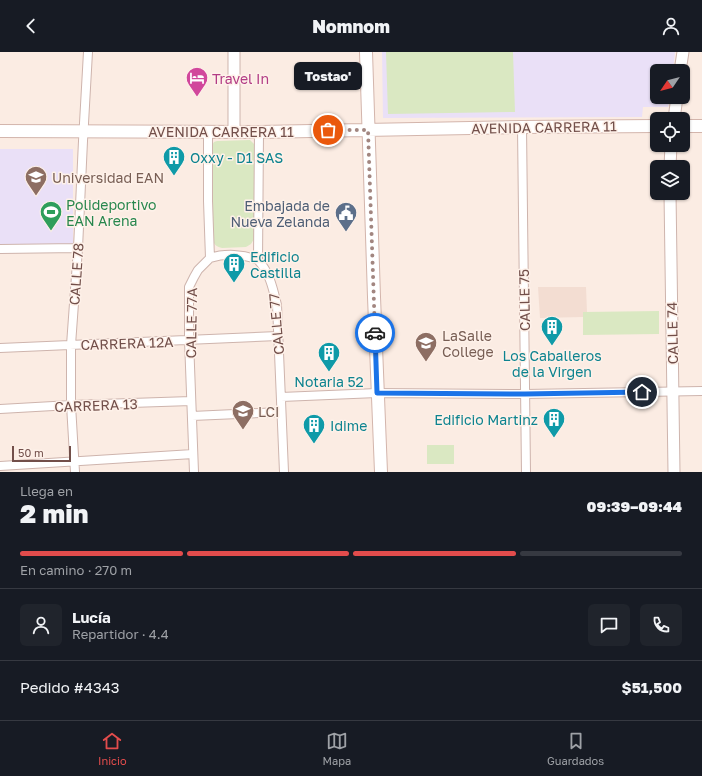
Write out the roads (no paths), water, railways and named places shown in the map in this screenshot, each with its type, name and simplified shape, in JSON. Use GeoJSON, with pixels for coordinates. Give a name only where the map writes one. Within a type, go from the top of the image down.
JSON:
{"type":"FeatureCollection","features":[{"type":"Feature","properties":{"kind":"main road"},"geometry":{"type":"LineString","coordinates":[[366,52],[381,472]]}},
{"type":"Feature","properties":{"kind":"main road","name":"AVENIDA CARRERA 11"},"geometry":{"type":"LineString","coordinates":[[0,131],[259,132],[650,126]]}},
{"type":"Feature","properties":{"kind":"main road"},"geometry":{"type":"LineString","coordinates":[[690,126],[702,126]]}},
{"type":"Feature","properties":{"kind":"street","name":"CALLE 78"},"geometry":{"type":"LineString","coordinates":[[75,472],[71,405],[71,345],[78,248],[88,52]]}},
{"type":"Feature","properties":{"kind":"street"},"geometry":{"type":"LineString","coordinates":[[234,52],[234,131]]}},
{"type":"Feature","properties":{"kind":"street"},"geometry":{"type":"LineString","coordinates":[[681,64],[683,52]]}},
{"type":"Feature","properties":{"kind":"street","name":"CALLE 75"},"geometry":{"type":"LineString","coordinates":[[522,127],[526,472]]}},
{"type":"Feature","properties":{"kind":"street"},"geometry":{"type":"LineString","coordinates":[[208,132],[210,258],[221,255],[236,255],[250,256],[258,260],[259,132]]}},
{"type":"Feature","properties":{"kind":"street","name":"CALLE 74"},"geometry":{"type":"LineString","coordinates":[[670,200],[674,472]]}},
{"type":"Feature","properties":{"kind":"street"},"geometry":{"type":"LineString","coordinates":[[0,249],[78,248]]}},
{"type":"Feature","properties":{"kind":"street","name":"CALLE 77A"},"geometry":{"type":"LineString","coordinates":[[194,472],[189,340],[189,287],[198,270],[210,258]]}},
{"type":"Feature","properties":{"kind":"street","name":"CALLE 77"},"geometry":{"type":"LineString","coordinates":[[258,260],[267,271],[277,305],[284,472]]}},
{"type":"Feature","properties":{"kind":"street","name":"CARRERA 12A"},"geometry":{"type":"LineString","coordinates":[[0,348],[278,336]]}},
{"type":"Feature","properties":{"kind":"street"},"geometry":{"type":"LineString","coordinates":[[280,397],[377,393],[525,394],[702,391]]}},
{"type":"Feature","properties":{"kind":"street","name":"CARRERA 13"},"geometry":{"type":"LineString","coordinates":[[0,409],[191,401]]}},
{"type":"Feature","properties":{"kind":"street"},"geometry":{"type":"LineString","coordinates":[[192,416],[281,412]]}},
{"type":"Feature","properties":{"kind":"street"},"geometry":{"type":"LineString","coordinates":[[0,466],[193,454]]}},
{"type":"Feature","properties":{"kind":"place","name":"Travel In"},"geometry":{"type":"Point","coordinates":[197,98]}},
{"type":"Feature","properties":{"kind":"place","name":"Tostao'"},"geometry":{"type":"Point","coordinates":[328,130]}},
{"type":"Feature","properties":{"kind":"place","name":"Oxxy - D1 SAS"},"geometry":{"type":"Point","coordinates":[174,176]}},
{"type":"Feature","properties":{"kind":"place","name":"Universidad EAN"},"geometry":{"type":"Point","coordinates":[36,196]}},
{"type":"Feature","properties":{"kind":"place","name":"Polideportivo EAN Arena"},"geometry":{"type":"Point","coordinates":[51,232]}},
{"type":"Feature","properties":{"kind":"place","name":"Embajada de Nueva Zelanda"},"geometry":{"type":"Point","coordinates":[346,232]}},
{"type":"Feature","properties":{"kind":"place","name":"Edificio Castilla"},"geometry":{"type":"Point","coordinates":[234,284]}},
{"type":"Feature","properties":{"kind":"place","name":"Los Caballeros de la Virgen"},"geometry":{"type":"Point","coordinates":[552,346]}},
{"type":"Feature","properties":{"kind":"place","name":"LaSalle College"},"geometry":{"type":"Point","coordinates":[426,362]}},
{"type":"Feature","properties":{"kind":"place","name":"Notaria 52"},"geometry":{"type":"Point","coordinates":[329,372]}},
{"type":"Feature","properties":{"kind":"place","name":"LCI"},"geometry":{"type":"Point","coordinates":[243,430]}},
{"type":"Feature","properties":{"kind":"place","name":"Edificio Martinz"},"geometry":{"type":"Point","coordinates":[554,438]}},
{"type":"Feature","properties":{"kind":"place","name":"Idime"},"geometry":{"type":"Point","coordinates":[314,444]}}]}
